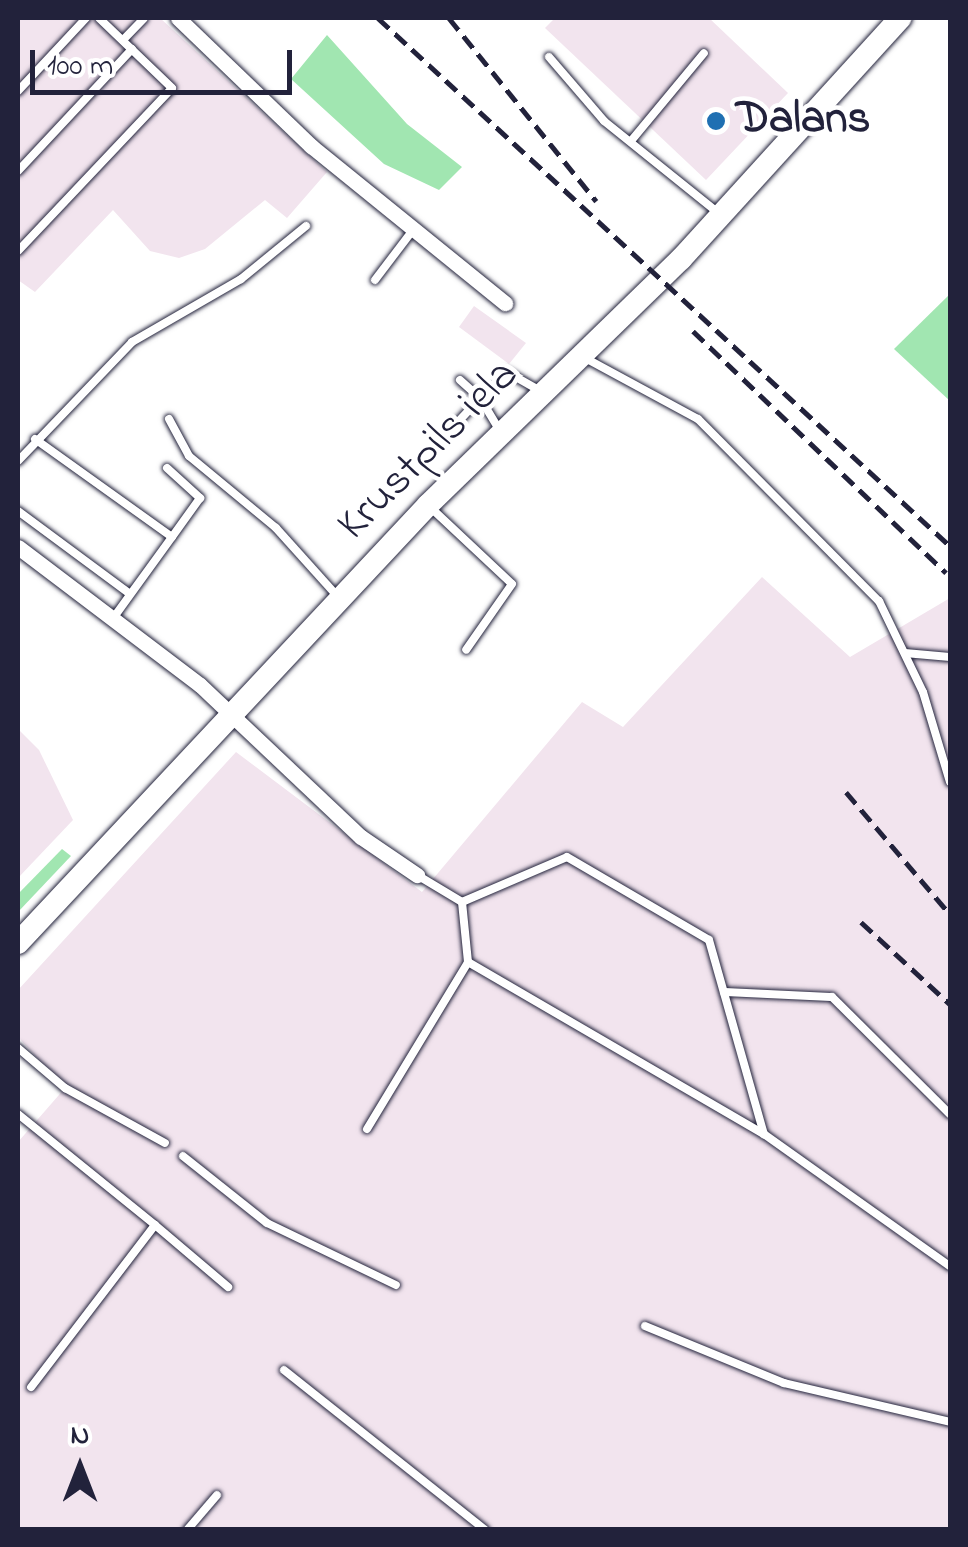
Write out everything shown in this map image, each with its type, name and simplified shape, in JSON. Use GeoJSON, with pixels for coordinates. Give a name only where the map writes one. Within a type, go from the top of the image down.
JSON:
{"type":"FeatureCollection","features":[{"type":"Feature","properties":{"kind":"street"},"geometry":{"type":"LineString","coordinates":[[178,18],[311,146],[506,302]]}},
{"type":"Feature","properties":{"kind":"street","name":"Krustpils iela"},"geometry":{"type":"LineString","coordinates":[[18,943],[339,598],[720,215],[900,18]]}},
{"type":"Feature","properties":{"kind":"street"},"geometry":{"type":"LineString","coordinates":[[18,546],[114,616],[417,875]]}},
{"type":"Feature","properties":{"kind":"lane"},"geometry":{"type":"LineString","coordinates":[[18,90],[86,18]]}},
{"type":"Feature","properties":{"kind":"lane"},"geometry":{"type":"LineString","coordinates":[[18,250],[21,239],[172,88],[99,18]]}},
{"type":"Feature","properties":{"kind":"lane"},"geometry":{"type":"LineString","coordinates":[[123,40],[144,18]]}},
{"type":"Feature","properties":{"kind":"lane"},"geometry":{"type":"LineString","coordinates":[[18,170],[132,49]]}},
{"type":"Feature","properties":{"kind":"lane"},"geometry":{"type":"LineString","coordinates":[[631,141],[704,53]]}},
{"type":"Feature","properties":{"kind":"lane"},"geometry":{"type":"LineString","coordinates":[[549,57],[631,141],[720,215]]}},
{"type":"Feature","properties":{"kind":"lane"},"geometry":{"type":"LineString","coordinates":[[18,461],[132,342],[241,279],[306,226]]}},
{"type":"Feature","properties":{"kind":"lane"},"geometry":{"type":"LineString","coordinates":[[375,280],[415,226]]}},
{"type":"Feature","properties":{"kind":"lane"},"geometry":{"type":"LineString","coordinates":[[583,356],[698,419],[880,601],[905,653],[950,782]]}},
{"type":"Feature","properties":{"kind":"lane"},"geometry":{"type":"LineString","coordinates":[[456,423],[507,372],[542,392]]}},
{"type":"Feature","properties":{"kind":"lane"},"geometry":{"type":"LineString","coordinates":[[460,380],[480,398],[501,432]]}},
{"type":"Feature","properties":{"kind":"lane"},"geometry":{"type":"LineString","coordinates":[[169,419],[188,456],[276,528],[339,598]]}},
{"type":"Feature","properties":{"kind":"lane"},"geometry":{"type":"LineString","coordinates":[[36,438],[172,537]]}},
{"type":"Feature","properties":{"kind":"lane"},"geometry":{"type":"LineString","coordinates":[[114,616],[200,498],[167,468]]}},
{"type":"Feature","properties":{"kind":"lane"},"geometry":{"type":"LineString","coordinates":[[428,505],[510,578],[511,594],[466,650]]}},
{"type":"Feature","properties":{"kind":"lane"},"geometry":{"type":"LineString","coordinates":[[18,511],[130,594]]}},
{"type":"Feature","properties":{"kind":"lane"},"geometry":{"type":"LineString","coordinates":[[905,653],[950,657]]}},
{"type":"Feature","properties":{"kind":"lane"},"geometry":{"type":"LineString","coordinates":[[462,902],[567,857],[710,940],[764,1134]]}},
{"type":"Feature","properties":{"kind":"lane"},"geometry":{"type":"LineString","coordinates":[[417,875],[462,902]]}},
{"type":"Feature","properties":{"kind":"lane"},"geometry":{"type":"LineString","coordinates":[[367,1128],[468,962],[462,902]]}},
{"type":"Feature","properties":{"kind":"lane"},"geometry":{"type":"LineString","coordinates":[[468,962],[764,1134],[950,1266]]}},
{"type":"Feature","properties":{"kind":"lane"},"geometry":{"type":"LineString","coordinates":[[724,992],[832,997],[950,1114]]}},
{"type":"Feature","properties":{"kind":"lane"},"geometry":{"type":"LineString","coordinates":[[18,1048],[65,1088],[165,1144]]}},
{"type":"Feature","properties":{"kind":"lane"},"geometry":{"type":"LineString","coordinates":[[18,1114],[228,1287]]}},
{"type":"Feature","properties":{"kind":"lane"},"geometry":{"type":"LineString","coordinates":[[183,1156],[267,1223],[396,1285]]}},
{"type":"Feature","properties":{"kind":"lane"},"geometry":{"type":"LineString","coordinates":[[32,1387],[155,1224]]}},
{"type":"Feature","properties":{"kind":"lane"},"geometry":{"type":"LineString","coordinates":[[644,1326],[784,1383],[950,1422]]}},
{"type":"Feature","properties":{"kind":"lane"},"geometry":{"type":"LineString","coordinates":[[284,1370],[485,1530]]}},
{"type":"Feature","properties":{"kind":"lane"},"geometry":{"type":"LineString","coordinates":[[187,1530],[217,1495]]}},
{"type":"Feature","properties":{"kind":"shaded area"},"geometry":{"type":"Polygon","coordinates":[[[18,18],[160,18],[327,172],[287,218],[265,200],[205,249],[179,258],[150,251],[113,210],[35,292],[18,280],[18,18]]]}},
{"type":"Feature","properties":{"kind":"shaded area"},"geometry":{"type":"Polygon","coordinates":[[[555,18],[709,18],[788,93],[706,180],[545,28],[555,18]]]}},
{"type":"Feature","properties":{"kind":"shaded area"},"geometry":{"type":"Polygon","coordinates":[[[474,306],[526,343],[509,364],[459,327],[474,306]]]}},
{"type":"Feature","properties":{"kind":"shaded area"},"geometry":{"type":"Polygon","coordinates":[[[762,577],[850,657],[950,598],[950,1529],[18,1529],[18,1142],[65,1088],[18,1037],[18,990],[236,752],[422,892],[582,702],[623,727],[762,577]]]}},
{"type":"Feature","properties":{"kind":"shaded area"},"geometry":{"type":"Polygon","coordinates":[[[18,729],[39,750],[73,820],[18,878],[18,729]]]}},
{"type":"Feature","properties":{"kind":"green space"},"geometry":{"type":"Polygon","coordinates":[[[327,35],[407,124],[462,167],[439,190],[384,164],[291,79],[327,35]]]}},
{"type":"Feature","properties":{"kind":"green space"},"geometry":{"type":"Polygon","coordinates":[[[950,294],[950,401],[894,349],[950,294]]]}},
{"type":"Feature","properties":{"kind":"green space"},"geometry":{"type":"Polygon","coordinates":[[[62,849],[71,856],[18,912],[18,894],[62,849]]]}},
{"type":"Feature","properties":{"kind":"railway"},"geometry":{"type":"LineString","coordinates":[[378,18],[950,546]]}},
{"type":"Feature","properties":{"kind":"railway"},"geometry":{"type":"LineString","coordinates":[[449,18],[596,201]]}},
{"type":"Feature","properties":{"kind":"railway"},"geometry":{"type":"LineString","coordinates":[[693,331],[946,573]]}},
{"type":"Feature","properties":{"kind":"railway"},"geometry":{"type":"LineString","coordinates":[[846,792],[950,914]]}},
{"type":"Feature","properties":{"kind":"railway"},"geometry":{"type":"LineString","coordinates":[[861,922],[950,1004]]}},
{"type":"Feature","properties":{"kind":"place","name":"Dalans"},"geometry":{"type":"Point","coordinates":[716,121]}}]}
